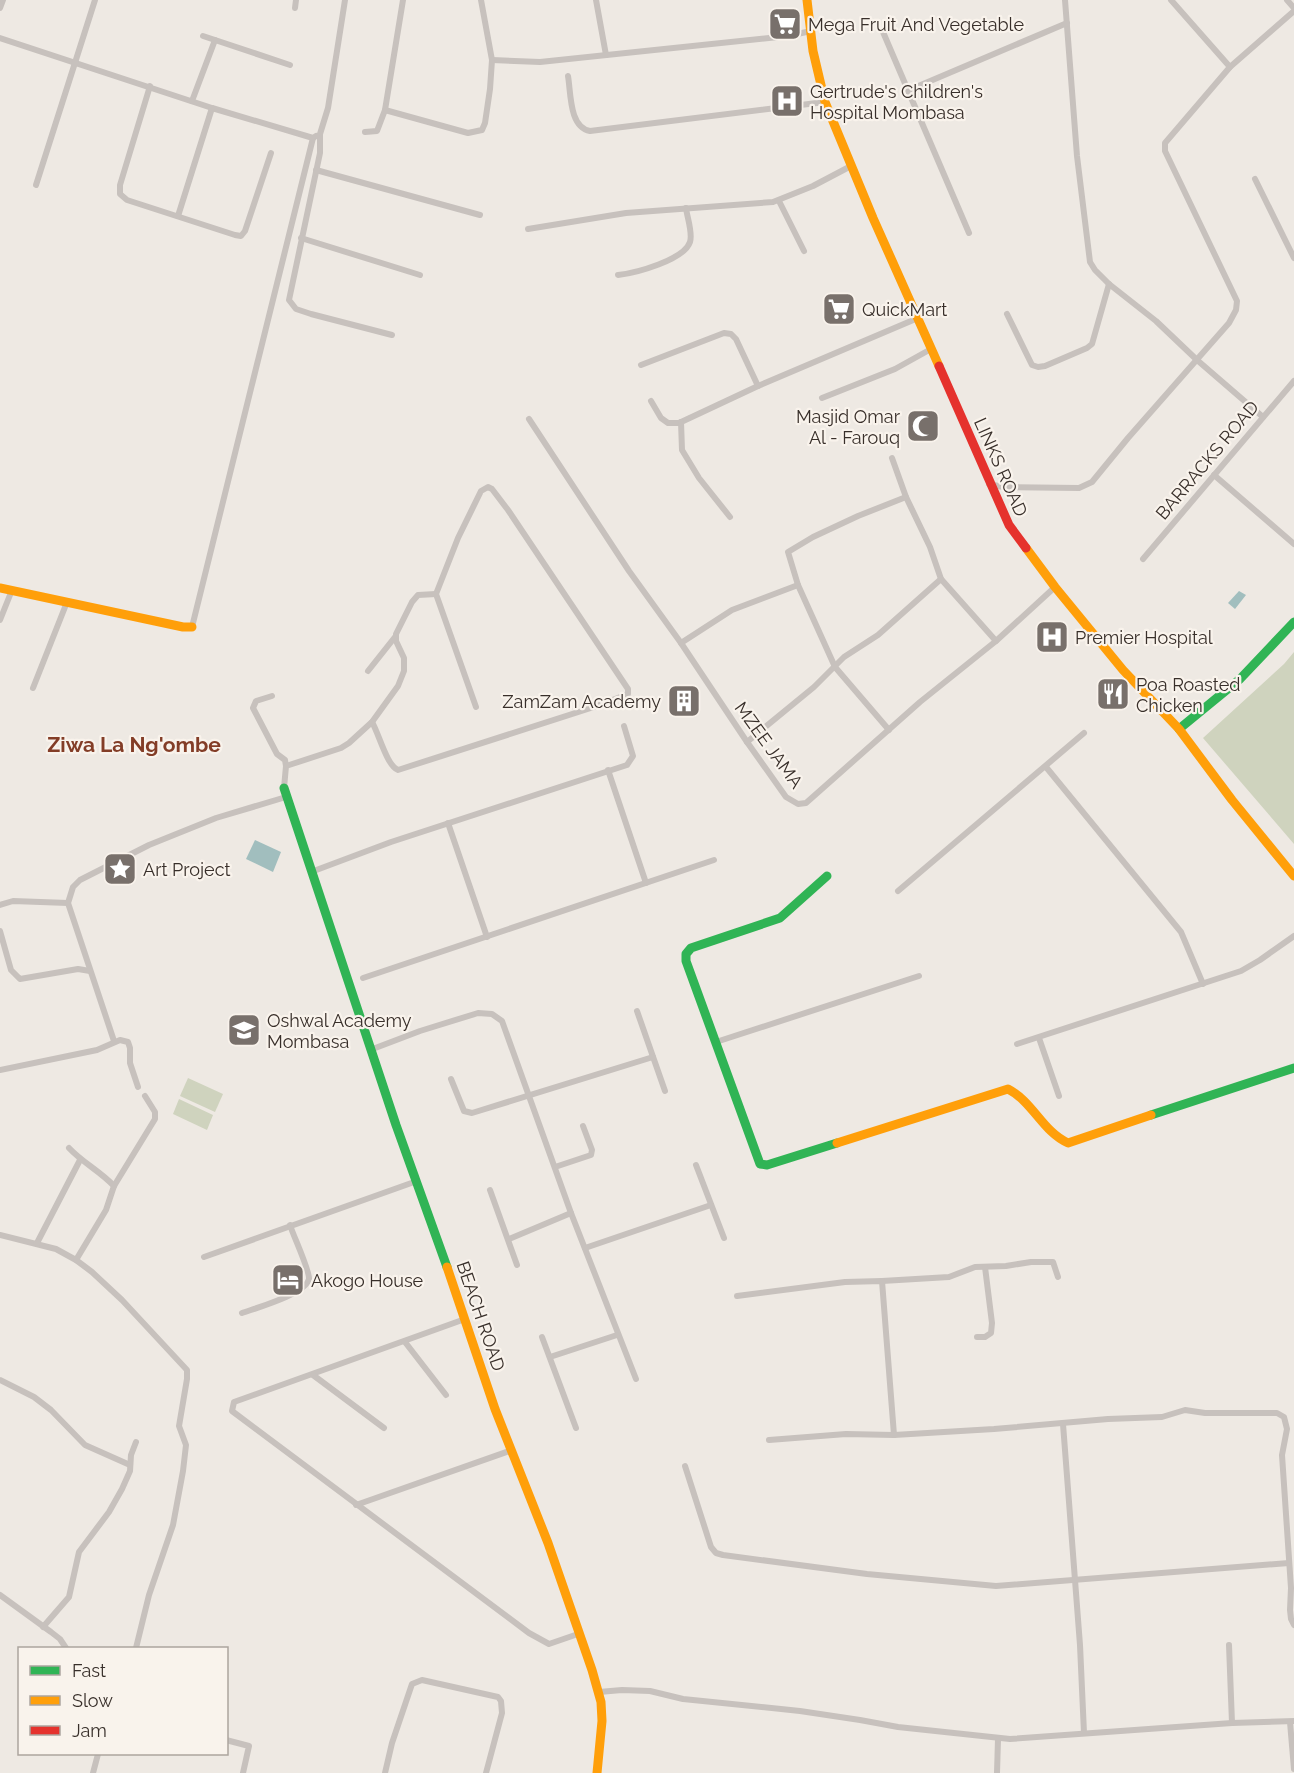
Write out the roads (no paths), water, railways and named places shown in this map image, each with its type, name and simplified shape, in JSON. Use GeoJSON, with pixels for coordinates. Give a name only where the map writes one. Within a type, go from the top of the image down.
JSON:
{"type":"FeatureCollection","features":[{"type":"Feature","properties":{"kind":"main road","name":"LINKS ROAD"},"geometry":{"type":"LineString","coordinates":[[807,0],[813,51],[825,102],[989,484],[1017,538],[1123,670],[1179,729],[1232,800],[1294,876]]}},
{"type":"Feature","properties":{"kind":"main road"},"geometry":{"type":"LineString","coordinates":[[0,588],[192,627]]}},
{"type":"Feature","properties":{"kind":"main road"},"geometry":{"type":"LineString","coordinates":[[1179,729],[1207,708],[1272,647],[1294,622]]}},
{"type":"Feature","properties":{"kind":"main road","name":"BEACH ROAD"},"geometry":{"type":"LineString","coordinates":[[285,793],[370,1050],[495,1409],[548,1544],[599,1692],[602,1721],[597,1773]]}},
{"type":"Feature","properties":{"kind":"main road"},"geometry":{"type":"LineString","coordinates":[[827,876],[788,912],[773,922],[688,951],[686,961],[758,1162],[764,1166],[1008,1089],[1025,1099],[1057,1137],[1068,1143],[1294,1068]]}},
{"type":"Feature","properties":{"kind":"street"},"geometry":{"type":"LineString","coordinates":[[0,8],[3,0]]}},
{"type":"Feature","properties":{"kind":"street"},"geometry":{"type":"LineString","coordinates":[[36,185],[95,0]]}},
{"type":"Feature","properties":{"kind":"street"},"geometry":{"type":"LineString","coordinates":[[295,8],[296,0]]}},
{"type":"Feature","properties":{"kind":"street"},"geometry":{"type":"LineString","coordinates":[[345,0],[328,108],[320,134],[320,153],[289,297],[292,306],[311,314],[392,335]]}},
{"type":"Feature","properties":{"kind":"street"},"geometry":{"type":"LineString","coordinates":[[365,132],[377,131],[385,110],[403,0]]}},
{"type":"Feature","properties":{"kind":"street"},"geometry":{"type":"LineString","coordinates":[[385,110],[468,132],[479,132],[485,123],[492,60],[481,0]]}},
{"type":"Feature","properties":{"kind":"street"},"geometry":{"type":"LineString","coordinates":[[596,0],[606,55]]}},
{"type":"Feature","properties":{"kind":"street"},"geometry":{"type":"LineString","coordinates":[[1065,0],[1077,156],[1087,247],[1092,266],[1109,284],[1156,321],[1263,417]]}},
{"type":"Feature","properties":{"kind":"street"},"geometry":{"type":"LineString","coordinates":[[1171,0],[1230,67]]}},
{"type":"Feature","properties":{"kind":"street"},"geometry":{"type":"LineString","coordinates":[[989,484],[1003,487],[1086,486],[1095,479],[1229,323],[1236,310],[1237,301],[1164,147],[1171,135],[1230,67],[1294,10],[1287,0]]}},
{"type":"Feature","properties":{"kind":"street"},"geometry":{"type":"LineString","coordinates":[[909,90],[1067,23]]}},
{"type":"Feature","properties":{"kind":"street"},"geometry":{"type":"LineString","coordinates":[[492,60],[540,62],[788,36],[811,31]]}},
{"type":"Feature","properties":{"kind":"street"},"geometry":{"type":"LineString","coordinates":[[883,32],[969,233]]}},
{"type":"Feature","properties":{"kind":"street"},"geometry":{"type":"LineString","coordinates":[[203,36],[290,64]]}},
{"type":"Feature","properties":{"kind":"street"},"geometry":{"type":"LineString","coordinates":[[0,38],[212,108],[313,138],[320,134]]}},
{"type":"Feature","properties":{"kind":"street"},"geometry":{"type":"LineString","coordinates":[[192,101],[215,40]]}},
{"type":"Feature","properties":{"kind":"street"},"geometry":{"type":"LineString","coordinates":[[568,76],[575,117],[583,128],[590,131],[825,102]]}},
{"type":"Feature","properties":{"kind":"street"},"geometry":{"type":"LineString","coordinates":[[150,86],[120,184],[122,197],[127,200],[235,236],[243,234],[271,153]]}},
{"type":"Feature","properties":{"kind":"street"},"geometry":{"type":"LineString","coordinates":[[178,216],[212,108]]}},
{"type":"Feature","properties":{"kind":"street"},"geometry":{"type":"LineString","coordinates":[[192,627],[313,138]]}},
{"type":"Feature","properties":{"kind":"street"},"geometry":{"type":"LineString","coordinates":[[528,229],[626,213],[779,201],[851,166]]}},
{"type":"Feature","properties":{"kind":"street"},"geometry":{"type":"LineString","coordinates":[[316,170],[480,215]]}},
{"type":"Feature","properties":{"kind":"street"},"geometry":{"type":"LineString","coordinates":[[1256,179],[1294,258]]}},
{"type":"Feature","properties":{"kind":"street"},"geometry":{"type":"LineString","coordinates":[[779,201],[804,251]]}},
{"type":"Feature","properties":{"kind":"street"},"geometry":{"type":"LineString","coordinates":[[618,275],[652,268],[687,246],[691,239],[686,208]]}},
{"type":"Feature","properties":{"kind":"street"},"geometry":{"type":"LineString","coordinates":[[301,238],[420,274]]}},
{"type":"Feature","properties":{"kind":"street"},"geometry":{"type":"LineString","coordinates":[[1007,314],[1032,365],[1045,366],[1092,344],[1109,284]]}},
{"type":"Feature","properties":{"kind":"street"},"geometry":{"type":"LineString","coordinates":[[651,401],[668,423],[681,423],[758,386],[918,318]]}},
{"type":"Feature","properties":{"kind":"street"},"geometry":{"type":"LineString","coordinates":[[641,365],[729,333],[736,339],[758,386]]}},
{"type":"Feature","properties":{"kind":"street"},"geometry":{"type":"LineString","coordinates":[[822,398],[895,369],[931,349]]}},
{"type":"Feature","properties":{"kind":"street","name":"BARRACKS ROAD"},"geometry":{"type":"LineString","coordinates":[[1143,559],[1294,381]]}},
{"type":"Feature","properties":{"kind":"street","name":"MZEE JAMA"},"geometry":{"type":"LineString","coordinates":[[529,419],[629,571],[681,643],[747,742],[786,797],[793,803],[802,805],[1055,587]]}},
{"type":"Feature","properties":{"kind":"street"},"geometry":{"type":"LineString","coordinates":[[681,423],[682,450],[699,478],[730,517]]}},
{"type":"Feature","properties":{"kind":"street"},"geometry":{"type":"LineString","coordinates":[[892,458],[906,497],[930,547],[941,579],[996,640]]}},
{"type":"Feature","properties":{"kind":"street"},"geometry":{"type":"LineString","coordinates":[[1214,475],[1294,544]]}},
{"type":"Feature","properties":{"kind":"street"},"geometry":{"type":"LineString","coordinates":[[372,722],[379,733],[390,763],[398,770],[628,694],[628,689],[603,650],[508,510],[489,487],[481,491],[458,538],[436,594],[476,707]]}},
{"type":"Feature","properties":{"kind":"street"},"geometry":{"type":"LineString","coordinates":[[889,730],[835,667],[798,585],[788,552],[858,516],[906,497]]}},
{"type":"Feature","properties":{"kind":"street"},"geometry":{"type":"LineString","coordinates":[[747,742],[814,687],[844,657],[878,635],[941,579]]}},
{"type":"Feature","properties":{"kind":"street"},"geometry":{"type":"LineString","coordinates":[[681,643],[732,610],[798,585]]}},
{"type":"Feature","properties":{"kind":"street"},"geometry":{"type":"LineString","coordinates":[[0,620],[12,590]]}},
{"type":"Feature","properties":{"kind":"street"},"geometry":{"type":"LineString","coordinates":[[368,671],[395,637],[414,598],[420,594],[436,594]]}},
{"type":"Feature","properties":{"kind":"street"},"geometry":{"type":"LineString","coordinates":[[33,688],[66,602]]}},
{"type":"Feature","properties":{"kind":"street"},"geometry":{"type":"LineString","coordinates":[[286,766],[341,748],[372,722],[398,686],[404,671],[404,658],[395,637]]}},
{"type":"Feature","properties":{"kind":"street"},"geometry":{"type":"LineString","coordinates":[[114,1041],[68,903],[70,892],[80,880],[149,845],[285,793],[285,760],[273,747],[253,708],[254,702],[272,696]]}},
{"type":"Feature","properties":{"kind":"street"},"geometry":{"type":"LineString","coordinates":[[311,872],[448,823],[627,765],[633,758],[624,726]]}},
{"type":"Feature","properties":{"kind":"street"},"geometry":{"type":"LineString","coordinates":[[898,891],[1084,734]]}},
{"type":"Feature","properties":{"kind":"street"},"geometry":{"type":"LineString","coordinates":[[1046,767],[1180,932],[1203,984]]}},
{"type":"Feature","properties":{"kind":"street"},"geometry":{"type":"LineString","coordinates":[[608,770],[646,883]]}},
{"type":"Feature","properties":{"kind":"street"},"geometry":{"type":"LineString","coordinates":[[448,823],[487,937]]}},
{"type":"Feature","properties":{"kind":"street"},"geometry":{"type":"LineString","coordinates":[[363,978],[714,860]]}},
{"type":"Feature","properties":{"kind":"street"},"geometry":{"type":"LineString","coordinates":[[0,905],[13,901],[68,903]]}},
{"type":"Feature","properties":{"kind":"street"},"geometry":{"type":"LineString","coordinates":[[0,932],[11,970],[20,979],[78,969],[90,971]]}},
{"type":"Feature","properties":{"kind":"street"},"geometry":{"type":"LineString","coordinates":[[1017,1044],[1203,984],[1250,966],[1294,936]]}},
{"type":"Feature","properties":{"kind":"street"},"geometry":{"type":"LineString","coordinates":[[716,1042],[919,976]]}},
{"type":"Feature","properties":{"kind":"street"},"geometry":{"type":"LineString","coordinates":[[637,1011],[665,1091]]}},
{"type":"Feature","properties":{"kind":"street"},"geometry":{"type":"LineString","coordinates":[[370,1050],[482,1013],[492,1014],[504,1024],[617,1335],[636,1379]]}},
{"type":"Feature","properties":{"kind":"street"},"geometry":{"type":"LineString","coordinates":[[1039,1038],[1059,1096]]}},
{"type":"Feature","properties":{"kind":"street"},"geometry":{"type":"LineString","coordinates":[[0,1070],[97,1050],[110,1046],[114,1041],[124,1040],[129,1045],[130,1063],[138,1087]]}},
{"type":"Feature","properties":{"kind":"street"},"geometry":{"type":"LineString","coordinates":[[451,1079],[464,1111],[469,1113],[653,1057]]}},
{"type":"Feature","properties":{"kind":"street"},"geometry":{"type":"LineString","coordinates":[[76,1260],[106,1210],[114,1186],[155,1119],[155,1112],[145,1096]]}},
{"type":"Feature","properties":{"kind":"street"},"geometry":{"type":"LineString","coordinates":[[555,1167],[591,1155],[592,1150],[584,1126]]}},
{"type":"Feature","properties":{"kind":"street"},"geometry":{"type":"LineString","coordinates":[[69,1148],[114,1186]]}},
{"type":"Feature","properties":{"kind":"street"},"geometry":{"type":"LineString","coordinates":[[36,1244],[81,1160]]}},
{"type":"Feature","properties":{"kind":"street"},"geometry":{"type":"LineString","coordinates":[[696,1166],[724,1238]]}},
{"type":"Feature","properties":{"kind":"street"},"geometry":{"type":"LineString","coordinates":[[204,1257],[417,1181]]}},
{"type":"Feature","properties":{"kind":"street"},"geometry":{"type":"LineString","coordinates":[[490,1190],[517,1265]]}},
{"type":"Feature","properties":{"kind":"street"},"geometry":{"type":"LineString","coordinates":[[585,1248],[711,1205]]}},
{"type":"Feature","properties":{"kind":"street"},"geometry":{"type":"LineString","coordinates":[[508,1239],[572,1213]]}},
{"type":"Feature","properties":{"kind":"street"},"geometry":{"type":"LineString","coordinates":[[242,1313],[297,1292],[307,1284],[309,1275],[290,1225]]}},
{"type":"Feature","properties":{"kind":"street"},"geometry":{"type":"LineString","coordinates":[[0,1235],[56,1249],[76,1260],[122,1300],[184,1365],[188,1374],[179,1426],[186,1445],[186,1453],[173,1525],[149,1595],[136,1647]]}},
{"type":"Feature","properties":{"kind":"street"},"geometry":{"type":"LineString","coordinates":[[737,1296],[845,1282],[949,1277],[975,1267],[1030,1262],[1053,1262],[1058,1277]]}},
{"type":"Feature","properties":{"kind":"street"},"geometry":{"type":"LineString","coordinates":[[977,1337],[985,1337],[991,1333],[992,1323],[985,1267]]}},
{"type":"Feature","properties":{"kind":"street"},"geometry":{"type":"LineString","coordinates":[[882,1281],[894,1435]]}},
{"type":"Feature","properties":{"kind":"street"},"geometry":{"type":"LineString","coordinates":[[465,1319],[234,1402],[232,1411],[488,1604],[543,1642],[551,1643],[578,1634]]}},
{"type":"Feature","properties":{"kind":"street"},"geometry":{"type":"LineString","coordinates":[[550,1357],[617,1335]]}},
{"type":"Feature","properties":{"kind":"street"},"geometry":{"type":"LineString","coordinates":[[542,1337],[576,1428]]}},
{"type":"Feature","properties":{"kind":"street"},"geometry":{"type":"LineString","coordinates":[[405,1342],[446,1395]]}},
{"type":"Feature","properties":{"kind":"street"},"geometry":{"type":"LineString","coordinates":[[313,1375],[384,1428]]}},
{"type":"Feature","properties":{"kind":"street"},"geometry":{"type":"LineString","coordinates":[[0,1380],[34,1397],[51,1410],[85,1445],[130,1465]]}},
{"type":"Feature","properties":{"kind":"street"},"geometry":{"type":"LineString","coordinates":[[769,1440],[846,1434],[894,1435],[1162,1417],[1185,1410],[1205,1413],[1277,1413],[1284,1418],[1287,1429],[1282,1455],[1290,1610],[1294,1625]]}},
{"type":"Feature","properties":{"kind":"street"},"geometry":{"type":"LineString","coordinates":[[1063,1424],[1084,1734]]}},
{"type":"Feature","properties":{"kind":"street"},"geometry":{"type":"LineString","coordinates":[[43,1627],[69,1597],[79,1552],[109,1512],[126,1480],[132,1450],[136,1442]]}},
{"type":"Feature","properties":{"kind":"street"},"geometry":{"type":"LineString","coordinates":[[356,1505],[512,1450]]}},
{"type":"Feature","properties":{"kind":"street"},"geometry":{"type":"LineString","coordinates":[[685,1466],[711,1547],[720,1555],[867,1574],[996,1586],[1289,1563]]}},
{"type":"Feature","properties":{"kind":"street"},"geometry":{"type":"LineString","coordinates":[[0,1595],[60,1639],[65,1647]]}},
{"type":"Feature","properties":{"kind":"street"},"geometry":{"type":"LineString","coordinates":[[1229,1646],[1232,1723]]}},
{"type":"Feature","properties":{"kind":"street"},"geometry":{"type":"LineString","coordinates":[[385,1773],[392,1743],[412,1684],[422,1680],[498,1697],[501,1701],[502,1713],[486,1773]]}},
{"type":"Feature","properties":{"kind":"street"},"geometry":{"type":"LineString","coordinates":[[599,1692],[650,1691],[683,1699],[800,1711],[898,1727],[999,1739],[1026,1739],[1232,1723],[1292,1722],[1294,1769]]}},
{"type":"Feature","properties":{"kind":"street"},"geometry":{"type":"LineString","coordinates":[[997,1773],[999,1739]]}},
{"type":"Feature","properties":{"kind":"street"},"geometry":{"type":"LineString","coordinates":[[228,1741],[249,1746],[243,1773]]}},
{"type":"Feature","properties":{"kind":"street"},"geometry":{"type":"LineString","coordinates":[[93,1773],[98,1755]]}},
{"type":"Feature","properties":{"kind":"water"},"geometry":{"type":"Polygon","coordinates":[[[1239,591],[1246,595],[1235,609],[1228,603],[1239,591]]]}},
{"type":"Feature","properties":{"kind":"water"},"geometry":{"type":"Polygon","coordinates":[[[255,840],[281,852],[273,872],[246,859],[255,840]]]}},
{"type":"Feature","properties":{"kind":"place","name":"Mega Fruit And Vegetable"},"geometry":{"type":"Point","coordinates":[785,24]}},
{"type":"Feature","properties":{"kind":"place","name":"Gertrude's Children's Hospital Mombasa"},"geometry":{"type":"Point","coordinates":[787,101]}},
{"type":"Feature","properties":{"kind":"place","name":"QuickMart"},"geometry":{"type":"Point","coordinates":[839,309]}},
{"type":"Feature","properties":{"kind":"place","name":"Masjid Omar Al - Farouq"},"geometry":{"type":"Point","coordinates":[923,426]}},
{"type":"Feature","properties":{"kind":"place","name":"Premier Hospital"},"geometry":{"type":"Point","coordinates":[1052,637]}},
{"type":"Feature","properties":{"kind":"place","name":"Poa Roasted Chicken"},"geometry":{"type":"Point","coordinates":[1113,694]}},
{"type":"Feature","properties":{"kind":"place","name":"ZamZam Academy"},"geometry":{"type":"Point","coordinates":[684,701]}},
{"type":"Feature","properties":{"kind":"place","name":"Art Project"},"geometry":{"type":"Point","coordinates":[120,869]}},
{"type":"Feature","properties":{"kind":"place","name":"Oshwal Academy Mombasa"},"geometry":{"type":"Point","coordinates":[244,1030]}},
{"type":"Feature","properties":{"kind":"place","name":"Akogo House"},"geometry":{"type":"Point","coordinates":[288,1280]}},
{"type":"Feature","properties":{"kind":"district","name":"Ziwa La Ng'ombe"},"geometry":{"type":"Point","coordinates":[134,744]}}]}
